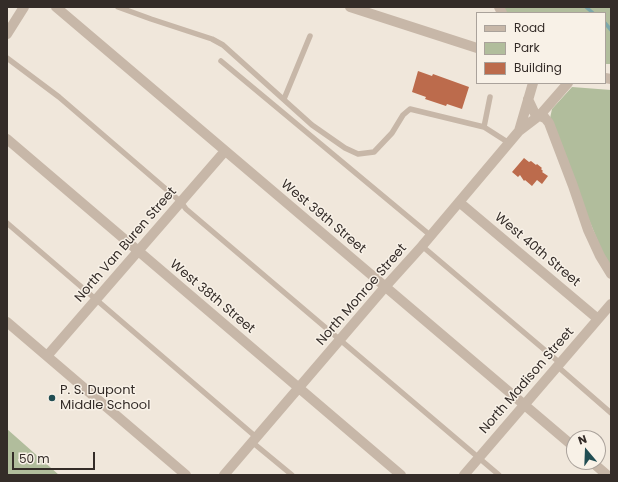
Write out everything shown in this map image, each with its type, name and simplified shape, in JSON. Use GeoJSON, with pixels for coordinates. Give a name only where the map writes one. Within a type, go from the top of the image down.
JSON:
{"type":"FeatureCollection","features":[{"type":"Feature","properties":{"kind":"street"},"geometry":{"type":"LineString","coordinates":[[7,34],[24,7]]}},
{"type":"Feature","properties":{"kind":"street","name":"West 39th Street"},"geometry":{"type":"LineString","coordinates":[[56,7],[566,440]]}},
{"type":"Feature","properties":{"kind":"street"},"geometry":{"type":"LineString","coordinates":[[350,7],[476,48]]}},
{"type":"Feature","properties":{"kind":"street"},"geometry":{"type":"LineString","coordinates":[[519,131],[533,84]]}},
{"type":"Feature","properties":{"kind":"street"},"geometry":{"type":"LineString","coordinates":[[519,131],[540,116],[567,84]]}},
{"type":"Feature","properties":{"kind":"street"},"geometry":{"type":"LineString","coordinates":[[528,99],[535,114],[545,118],[549,123],[588,230],[600,256],[611,274]]}},
{"type":"Feature","properties":{"kind":"street","name":"North Monroe Street"},"geometry":{"type":"LineString","coordinates":[[224,475],[422,246],[519,131]]}},
{"type":"Feature","properties":{"kind":"street","name":"West 38th Street"},"geometry":{"type":"LineString","coordinates":[[7,140],[401,475]]}},
{"type":"Feature","properties":{"kind":"street","name":"North Van Buren Street"},"geometry":{"type":"LineString","coordinates":[[47,356],[225,151]]}},
{"type":"Feature","properties":{"kind":"street","name":"West 40th Street"},"geometry":{"type":"LineString","coordinates":[[459,202],[598,319]]}},
{"type":"Feature","properties":{"kind":"street","name":"North Madison Street"},"geometry":{"type":"LineString","coordinates":[[464,475],[611,304]]}},
{"type":"Feature","properties":{"kind":"street"},"geometry":{"type":"LineString","coordinates":[[7,322],[186,475]]}},
{"type":"Feature","properties":{"kind":"lane"},"geometry":{"type":"LineString","coordinates":[[118,7],[223,44],[318,130],[340,145],[358,154],[374,152],[392,133],[403,115],[410,109],[484,127],[509,143]]}},
{"type":"Feature","properties":{"kind":"lane"},"geometry":{"type":"LineString","coordinates":[[284,99],[310,36]]}},
{"type":"Feature","properties":{"kind":"lane"},"geometry":{"type":"LineString","coordinates":[[7,58],[58,97],[181,202],[192,214],[341,339],[499,475]]}},
{"type":"Feature","properties":{"kind":"lane"},"geometry":{"type":"LineString","coordinates":[[220,61],[430,235]]}},
{"type":"Feature","properties":{"kind":"lane"},"geometry":{"type":"LineString","coordinates":[[484,127],[490,97]]}},
{"type":"Feature","properties":{"kind":"lane"},"geometry":{"type":"LineString","coordinates":[[7,223],[292,475]]}},
{"type":"Feature","properties":{"kind":"lane"},"geometry":{"type":"LineString","coordinates":[[422,246],[559,364],[611,413]]}},
{"type":"Feature","properties":{"kind":"green space"},"geometry":{"type":"Polygon","coordinates":[[[501,7],[611,7],[611,64],[606,64],[606,12],[504,12],[501,7]]]}},
{"type":"Feature","properties":{"kind":"green space"},"geometry":{"type":"Polygon","coordinates":[[[572,87],[611,90],[611,273],[549,123],[552,109],[572,87]]]}},
{"type":"Feature","properties":{"kind":"green space"},"geometry":{"type":"Polygon","coordinates":[[[7,429],[59,475],[7,475],[7,429]]]}},
{"type":"Feature","properties":{"kind":"building"},"geometry":{"type":"Polygon","coordinates":[[[418,71],[432,76],[433,74],[469,87],[462,109],[447,104],[446,106],[425,99],[426,97],[412,92],[418,71]]]}},
{"type":"Feature","properties":{"kind":"building"},"geometry":{"type":"Polygon","coordinates":[[[524,158],[529,162],[531,161],[536,165],[537,164],[542,168],[542,172],[548,176],[542,184],[537,180],[532,186],[525,180],[524,181],[520,175],[518,177],[512,172],[524,158]]]}},
{"type":"Feature","properties":{"kind":"waterway"},"geometry":{"type":"LineString","coordinates":[[586,7],[592,12]]}},
{"type":"Feature","properties":{"kind":"waterway"},"geometry":{"type":"LineString","coordinates":[[606,24],[611,30]]}},
{"type":"Feature","properties":{"kind":"place","name":"P. S. Dupont Middle School"},"geometry":{"type":"Point","coordinates":[52,398]}}]}
